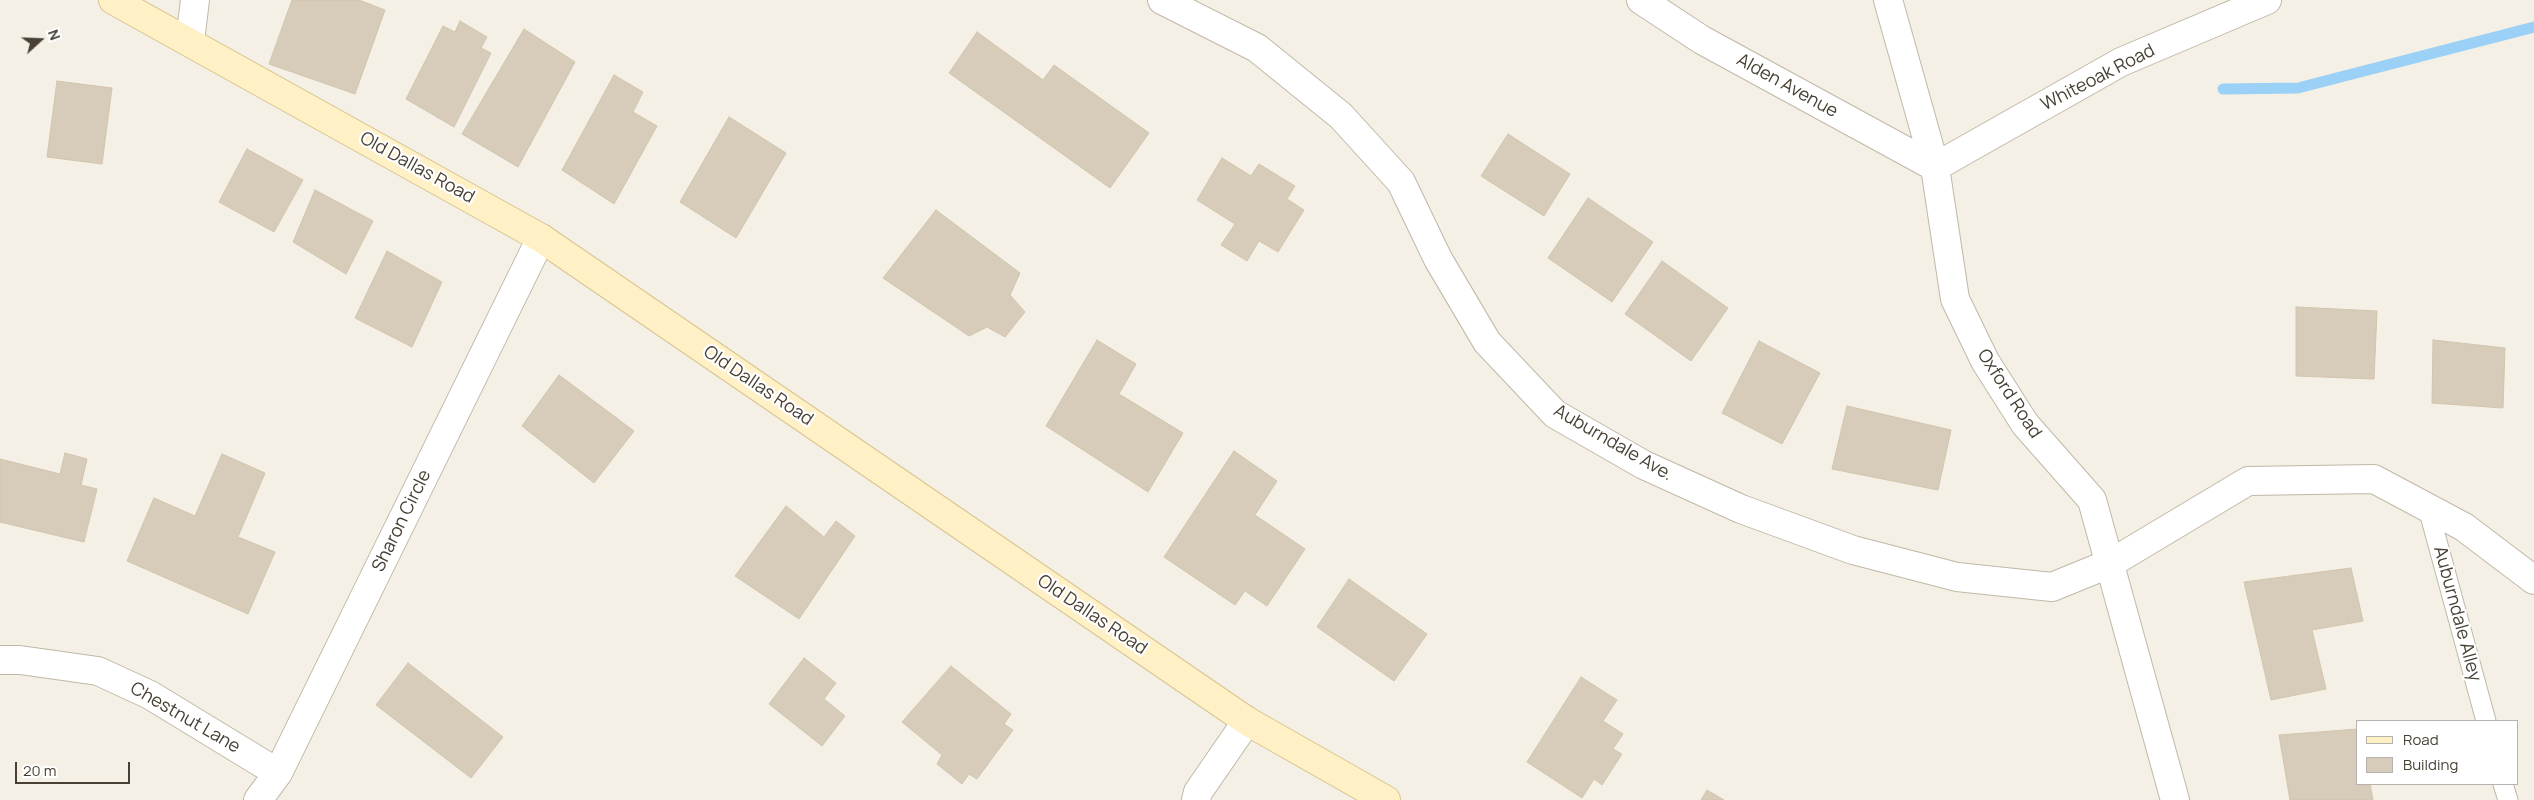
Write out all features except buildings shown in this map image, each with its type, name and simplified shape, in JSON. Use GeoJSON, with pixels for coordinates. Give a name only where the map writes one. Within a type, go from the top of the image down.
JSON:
{"type":"FeatureCollection","features":[{"type":"Feature","properties":{"kind":"street","name":"Old Dallas Road"},"geometry":{"type":"LineString","coordinates":[[113,0],[190,41],[541,238],[1247,721],[1386,800]]}},
{"type":"Feature","properties":{"kind":"street"},"geometry":{"type":"LineString","coordinates":[[190,41],[196,0]]}},
{"type":"Feature","properties":{"kind":"street","name":"Auburndale Ave."},"geometry":{"type":"LineString","coordinates":[[1162,0],[1257,48],[1341,116],[1401,182],[1438,259],[1487,342],[1555,414],[1644,465],[1741,509],[1853,550],[1957,577],[2052,587],[2111,563],[2248,481],[2374,479],[2464,527],[2534,580]]}},
{"type":"Feature","properties":{"kind":"street","name":"Alden Avenue"},"geometry":{"type":"LineString","coordinates":[[1641,0],[1702,40],[1935,167]]}},
{"type":"Feature","properties":{"kind":"street","name":"Oxford Road"},"geometry":{"type":"LineString","coordinates":[[1888,0],[1935,167],[1955,300],[1985,361],[2025,424],[2092,500],[2176,800]]}},
{"type":"Feature","properties":{"kind":"street","name":"Whiteoak Road"},"geometry":{"type":"LineString","coordinates":[[1935,167],[2121,62],[2267,0]]}},
{"type":"Feature","properties":{"kind":"street","name":"Sharon Circle"},"geometry":{"type":"LineString","coordinates":[[258,800],[278,773],[541,238]]}},
{"type":"Feature","properties":{"kind":"street","name":"Chestnut Lane"},"geometry":{"type":"LineString","coordinates":[[0,660],[20,660],[98,671],[150,695],[278,773]]}},
{"type":"Feature","properties":{"kind":"street"},"geometry":{"type":"LineString","coordinates":[[1196,800],[1198,792],[1247,721]]}},
{"type":"Feature","properties":{"kind":"lane","name":"Auburndale Alley"},"geometry":{"type":"LineString","coordinates":[[2428,508],[2486,720]]}},
{"type":"Feature","properties":{"kind":"lane"},"geometry":{"type":"LineString","coordinates":[[2503,785],[2508,800]]}},
{"type":"Feature","properties":{"kind":"waterway"},"geometry":{"type":"LineString","coordinates":[[2223,89],[2298,88],[2534,27]]}}]}
